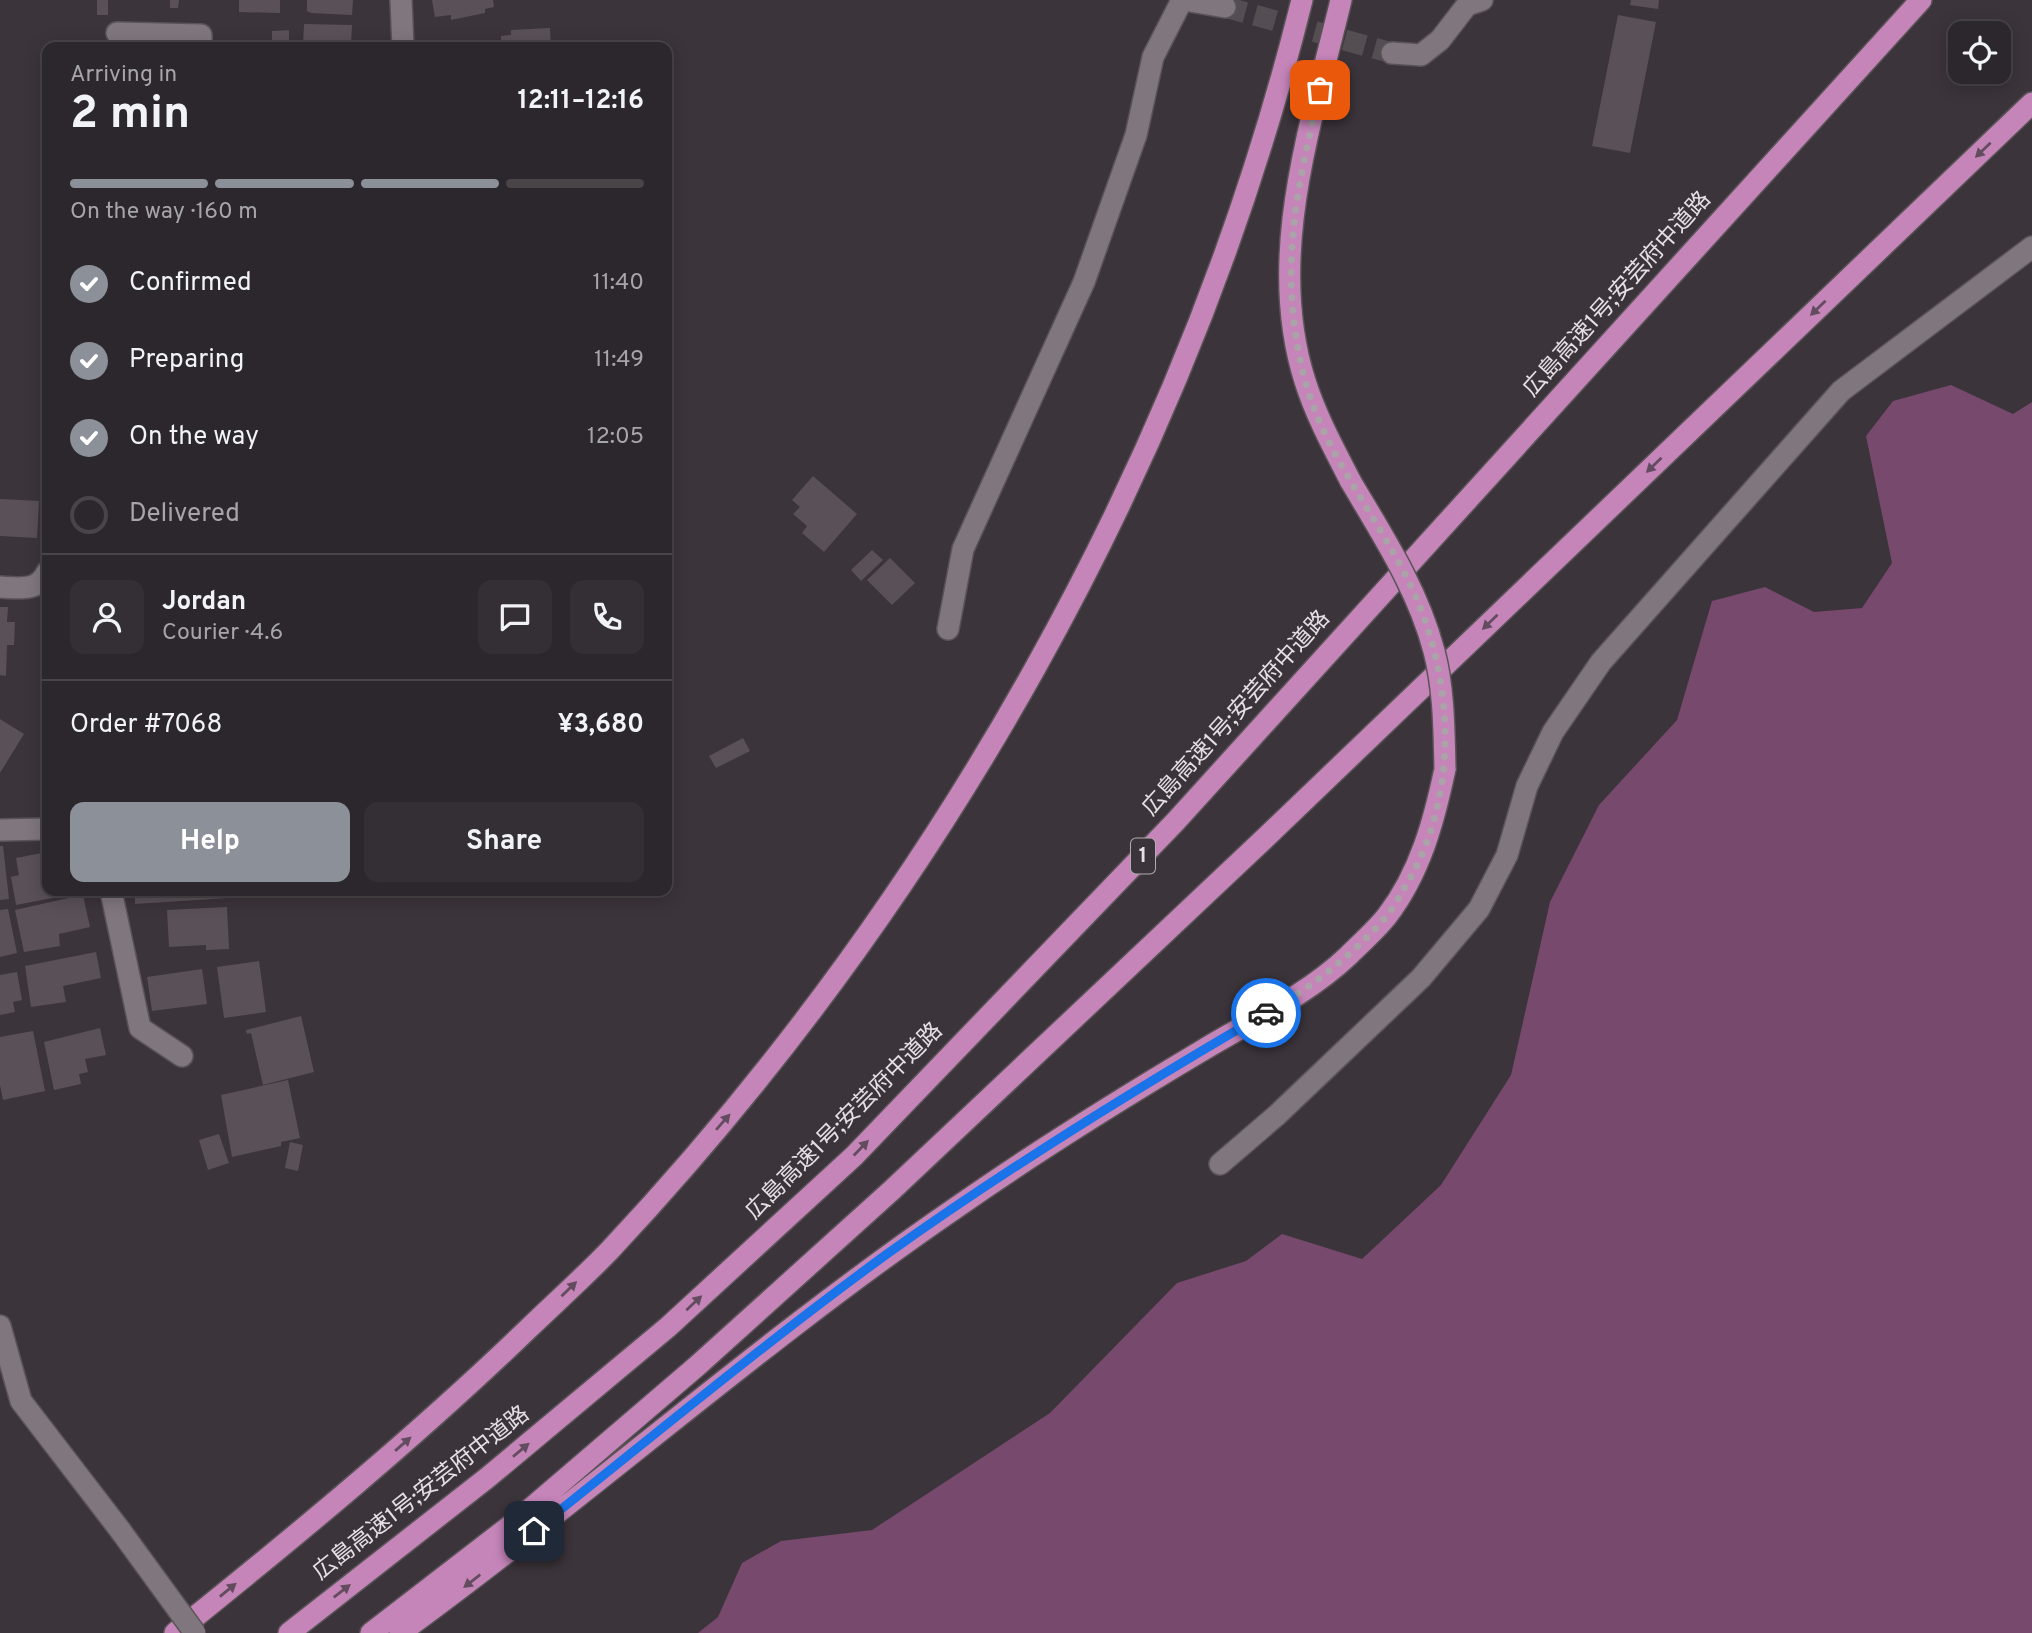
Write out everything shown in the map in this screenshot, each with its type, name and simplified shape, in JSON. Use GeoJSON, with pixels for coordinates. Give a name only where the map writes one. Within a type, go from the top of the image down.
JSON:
{"type":"FeatureCollection","features":[{"type":"Feature","properties":{"kind":"highway"},"geometry":{"type":"LineString","coordinates":[[175,1633],[325,1512],[465,1390],[608,1252],[729,1116],[839,972],[944,820],[1030,676],[1109,530],[1183,364],[1241,209],[1281,86],[1302,0]]}},
{"type":"Feature","properties":{"kind":"highway"},"geometry":{"type":"LineString","coordinates":[[400,1633],[470,1583],[748,1360],[887,1254],[1024,1160],[1159,1076],[1284,1003],[1345,959],[1387,916],[1416,868],[1434,820],[1445,769],[1444,711],[1434,652],[1416,597],[1325,432],[1304,379],[1292,320],[1289,264],[1296,194],[1341,0]]}},
{"type":"Feature","properties":{"kind":"highway","name":"広島高速1号;安芸府中道路"},"geometry":{"type":"LineString","coordinates":[[289,1633],[487,1478],[668,1327],[853,1156],[1176,821],[1921,0]]}},
{"type":"Feature","properties":{"kind":"highway"},"geometry":{"type":"LineString","coordinates":[[371,1633],[525,1513],[697,1366],[892,1190],[1263,840],[2032,103]]}},
{"type":"Feature","properties":{"kind":"street"},"geometry":{"type":"LineString","coordinates":[[401,0],[403,42]]}},
{"type":"Feature","properties":{"kind":"street"},"geometry":{"type":"LineString","coordinates":[[948,629],[963,549],[1084,282],[1136,135],[1153,57],[1183,0],[1225,7]]}},
{"type":"Feature","properties":{"kind":"street"},"geometry":{"type":"LineString","coordinates":[[1392,53],[1421,55],[1440,40],[1467,5],[1482,0]]}},
{"type":"Feature","properties":{"kind":"street"},"geometry":{"type":"LineString","coordinates":[[117,33],[201,35],[201,42]]}},
{"type":"Feature","properties":{"kind":"street"},"geometry":{"type":"LineString","coordinates":[[1220,1164],[1277,1115],[1421,978],[1479,909],[1507,855],[1527,786],[1553,732],[1601,662],[1840,391],[2032,247]]}},
{"type":"Feature","properties":{"kind":"street"},"geometry":{"type":"LineString","coordinates":[[0,587],[29,589],[42,581]]}},
{"type":"Feature","properties":{"kind":"street"},"geometry":{"type":"LineString","coordinates":[[0,830],[42,830]]}},
{"type":"Feature","properties":{"kind":"street"},"geometry":{"type":"LineString","coordinates":[[112,896],[140,1028],[182,1056]]}},
{"type":"Feature","properties":{"kind":"street"},"geometry":{"type":"LineString","coordinates":[[0,1326],[21,1401],[195,1633]]}},
{"type":"Feature","properties":{"kind":"shaded area"},"geometry":{"type":"Polygon","coordinates":[[[1951,385],[2013,414],[2032,402],[2032,1633],[698,1633],[718,1617],[742,1563],[781,1541],[872,1530],[1050,1413],[1177,1283],[1246,1261],[1282,1234],[1362,1259],[1441,1185],[1511,1075],[1550,902],[1599,805],[1677,720],[1712,601],[1765,587],[1814,612],[1862,608],[1892,563],[1866,436],[1893,401],[1951,385]]]}},
{"type":"Feature","properties":{"kind":"building"},"geometry":{"type":"Polygon","coordinates":[[[97,0],[108,0],[108,15],[97,15],[97,0]]]}},
{"type":"Feature","properties":{"kind":"building"},"geometry":{"type":"Polygon","coordinates":[[[170,0],[179,0],[178,8],[170,8],[170,0]]]}},
{"type":"Feature","properties":{"kind":"building"},"geometry":{"type":"Polygon","coordinates":[[[239,0],[280,0],[280,13],[239,12],[239,0]]]}},
{"type":"Feature","properties":{"kind":"building"},"geometry":{"type":"Polygon","coordinates":[[[307,0],[353,0],[352,15],[311,13],[307,11],[307,0]]]}},
{"type":"Feature","properties":{"kind":"building"},"geometry":{"type":"Polygon","coordinates":[[[432,0],[493,0],[494,7],[485,9],[485,13],[451,20],[451,15],[435,17],[432,0]]]}},
{"type":"Feature","properties":{"kind":"building"},"geometry":{"type":"Polygon","coordinates":[[[1631,0],[1659,0],[1658,9],[1630,5],[1631,0]]]}},
{"type":"Feature","properties":{"kind":"building"},"geometry":{"type":"Polygon","coordinates":[[[1618,15],[1656,22],[1630,153],[1592,146],[1618,15]]]}},
{"type":"Feature","properties":{"kind":"building"},"geometry":{"type":"Polygon","coordinates":[[[304,24],[352,25],[351,42],[303,42],[304,24]]]}},
{"type":"Feature","properties":{"kind":"building"},"geometry":{"type":"Polygon","coordinates":[[[550,28],[551,42],[501,42],[501,36],[511,35],[511,30],[550,28]]]}},
{"type":"Feature","properties":{"kind":"building"},"geometry":{"type":"Polygon","coordinates":[[[289,30],[289,40],[272,40],[272,31],[289,30]]]}},
{"type":"Feature","properties":{"kind":"building"},"geometry":{"type":"Polygon","coordinates":[[[813,476],[857,514],[824,552],[802,533],[807,526],[793,514],[800,507],[792,500],[813,476]]]}},
{"type":"Feature","properties":{"kind":"building"},"geometry":{"type":"Polygon","coordinates":[[[0,499],[39,501],[37,538],[0,536],[0,499]]]}},
{"type":"Feature","properties":{"kind":"building"},"geometry":{"type":"Polygon","coordinates":[[[872,550],[883,560],[861,581],[851,570],[872,550]]]}},
{"type":"Feature","properties":{"kind":"building"},"geometry":{"type":"Polygon","coordinates":[[[890,558],[915,583],[892,605],[867,580],[890,558]]]}},
{"type":"Feature","properties":{"kind":"building"},"geometry":{"type":"Polygon","coordinates":[[[0,607],[8,607],[7,622],[15,622],[14,645],[7,645],[6,676],[0,675],[0,607]]]}},
{"type":"Feature","properties":{"kind":"building"},"geometry":{"type":"Polygon","coordinates":[[[0,719],[24,734],[0,773],[0,719]]]}},
{"type":"Feature","properties":{"kind":"building"},"geometry":{"type":"Polygon","coordinates":[[[743,738],[750,751],[716,768],[709,756],[743,738]]]}},
{"type":"Feature","properties":{"kind":"building"},"geometry":{"type":"Polygon","coordinates":[[[0,846],[3,846],[9,899],[0,900],[0,846]]]}},
{"type":"Feature","properties":{"kind":"building"},"geometry":{"type":"Polygon","coordinates":[[[42,853],[42,896],[63,896],[16,905],[11,877],[19,875],[16,858],[42,853]]]}},
{"type":"Feature","properties":{"kind":"building"},"geometry":{"type":"Polygon","coordinates":[[[83,896],[90,927],[59,934],[60,946],[24,952],[15,910],[83,896]]]}},
{"type":"Feature","properties":{"kind":"building"},"geometry":{"type":"Polygon","coordinates":[[[135,896],[228,898],[135,904],[135,896]]]}},
{"type":"Feature","properties":{"kind":"building"},"geometry":{"type":"Polygon","coordinates":[[[227,907],[229,949],[206,950],[206,945],[169,947],[167,910],[227,907]]]}},
{"type":"Feature","properties":{"kind":"building"},"geometry":{"type":"Polygon","coordinates":[[[8,909],[17,953],[0,957],[0,910],[8,909]]]}},
{"type":"Feature","properties":{"kind":"building"},"geometry":{"type":"Polygon","coordinates":[[[96,952],[101,978],[63,986],[66,1002],[31,1007],[25,966],[96,952]]]}},
{"type":"Feature","properties":{"kind":"building"},"geometry":{"type":"Polygon","coordinates":[[[259,961],[266,1012],[224,1018],[217,967],[259,961]]]}},
{"type":"Feature","properties":{"kind":"building"},"geometry":{"type":"Polygon","coordinates":[[[202,969],[207,1004],[152,1011],[147,977],[202,969]]]}},
{"type":"Feature","properties":{"kind":"building"},"geometry":{"type":"Polygon","coordinates":[[[17,972],[22,1000],[13,1002],[15,1012],[0,1015],[0,975],[17,972]]]}},
{"type":"Feature","properties":{"kind":"building"},"geometry":{"type":"Polygon","coordinates":[[[301,1016],[314,1072],[263,1085],[251,1033],[247,1034],[246,1030],[301,1016]]]}},
{"type":"Feature","properties":{"kind":"building"},"geometry":{"type":"Polygon","coordinates":[[[100,1028],[106,1055],[85,1059],[88,1072],[79,1074],[81,1084],[54,1090],[44,1042],[100,1028]]]}},
{"type":"Feature","properties":{"kind":"building"},"geometry":{"type":"Polygon","coordinates":[[[33,1031],[45,1091],[3,1100],[0,1085],[0,1037],[33,1031]]]}},
{"type":"Feature","properties":{"kind":"building"},"geometry":{"type":"Polygon","coordinates":[[[288,1080],[300,1138],[281,1142],[281,1146],[232,1157],[221,1095],[288,1080]]]}},
{"type":"Feature","properties":{"kind":"building"},"geometry":{"type":"Polygon","coordinates":[[[219,1134],[229,1163],[208,1170],[199,1140],[219,1134]]]}},
{"type":"Feature","properties":{"kind":"building"},"geometry":{"type":"Polygon","coordinates":[[[290,1142],[303,1145],[298,1171],[285,1168],[290,1142]]]}},
{"type":"Feature","properties":{"kind":"tunnel"},"geometry":{"type":"LineString","coordinates":[[1225,7],[1392,53]]}},
{"type":"Feature","properties":{"kind":"way so far"},"geometry":{"type":"LineString","coordinates":[[1266,1013],[1345,959],[1387,916],[1416,868],[1434,820],[1445,769],[1444,711],[1434,652],[1416,597],[1325,432],[1304,379],[1292,320],[1289,264],[1296,194],[1320,90]]}},
{"type":"Feature","properties":{"kind":"route"},"geometry":{"type":"LineString","coordinates":[[534,1531],[748,1360],[887,1254],[1024,1160],[1266,1013]]}}]}
